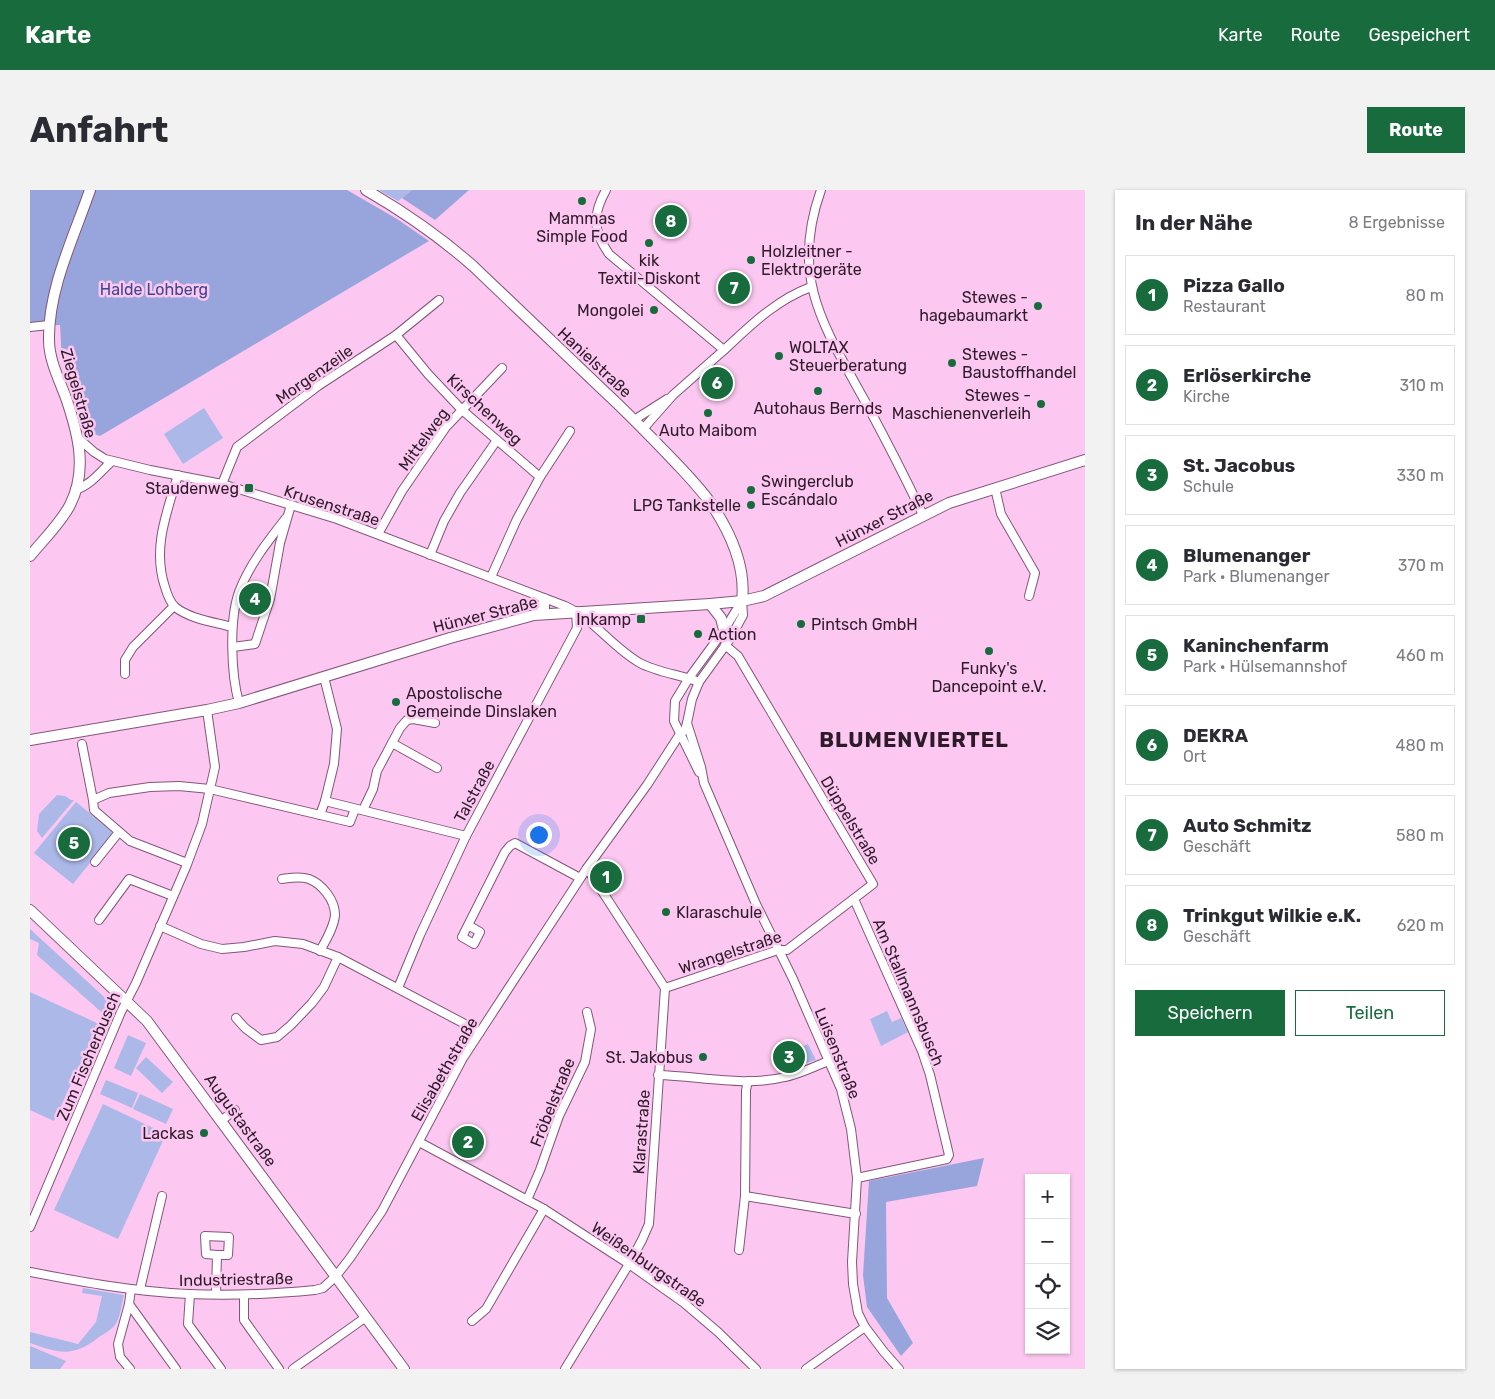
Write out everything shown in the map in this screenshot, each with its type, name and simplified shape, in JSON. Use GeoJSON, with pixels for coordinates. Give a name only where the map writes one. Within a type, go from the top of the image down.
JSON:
{"type":"FeatureCollection","features":[{"type":"Feature","properties":{"kind":"main road","name":"Ziegelstraße"},"geometry":{"type":"LineString","coordinates":[[30,556],[70,504],[80,466],[78,438],[50,353],[49,325],[55,293],[90,190]]}},
{"type":"Feature","properties":{"kind":"main road","name":"Hanielstraße"},"geometry":{"type":"LineString","coordinates":[[366,190],[402,211],[447,243],[634,420],[706,496],[722,520],[738,559],[743,585],[742,601]]}},
{"type":"Feature","properties":{"kind":"main road","name":"Hünxer Straße"},"geometry":{"type":"LineString","coordinates":[[30,740],[239,703],[450,638],[540,614],[710,604],[742,601],[764,596],[949,502],[1085,460]]}},
{"type":"Feature","properties":{"kind":"main road"},"geometry":{"type":"LineString","coordinates":[[540,614],[544,608],[544,599]]}},
{"type":"Feature","properties":{"kind":"main road"},"geometry":{"type":"LineString","coordinates":[[710,604],[721,618],[724,630]]}},
{"type":"Feature","properties":{"kind":"main road","name":"Augustastraße"},"geometry":{"type":"LineString","coordinates":[[30,910],[148,1020],[404,1369]]}},
{"type":"Feature","properties":{"kind":"street"},"geometry":{"type":"LineString","coordinates":[[606,190],[596,210],[596,224],[597,234],[609,254],[724,350]]}},
{"type":"Feature","properties":{"kind":"street"},"geometry":{"type":"LineString","coordinates":[[821,190],[809,237],[811,287],[826,330],[879,427],[923,515]]}},
{"type":"Feature","properties":{"kind":"street"},"geometry":{"type":"LineString","coordinates":[[643,429],[673,395],[770,309],[792,294],[811,287]]}},
{"type":"Feature","properties":{"kind":"street","name":"Morgenzeile"},"geometry":{"type":"LineString","coordinates":[[222,484],[237,447],[318,386],[396,335],[438,300]]}},
{"type":"Feature","properties":{"kind":"street"},"geometry":{"type":"LineString","coordinates":[[30,327],[49,325]]}},
{"type":"Feature","properties":{"kind":"street","name":"Kirschenweg"},"geometry":{"type":"LineString","coordinates":[[396,335],[428,374],[462,410],[540,477]]}},
{"type":"Feature","properties":{"kind":"street","name":"Mittelweg"},"geometry":{"type":"LineString","coordinates":[[378,534],[402,491],[446,427],[502,368]]}},
{"type":"Feature","properties":{"kind":"street"},"geometry":{"type":"LineString","coordinates":[[634,420],[673,395]]}},
{"type":"Feature","properties":{"kind":"street"},"geometry":{"type":"LineString","coordinates":[[491,578],[517,519],[540,477],[570,431]]}},
{"type":"Feature","properties":{"kind":"street","name":"Krusenstraße"},"geometry":{"type":"LineString","coordinates":[[78,438],[105,459],[222,484],[378,534],[576,611]]}},
{"type":"Feature","properties":{"kind":"street"},"geometry":{"type":"LineString","coordinates":[[430,555],[444,521],[460,493],[497,440]]}},
{"type":"Feature","properties":{"kind":"street"},"geometry":{"type":"LineString","coordinates":[[75,490],[89,484],[112,460]]}},
{"type":"Feature","properties":{"kind":"street"},"geometry":{"type":"LineString","coordinates":[[178,475],[162,527],[160,554],[162,577],[167,595],[174,606],[187,614],[232,627]]}},
{"type":"Feature","properties":{"kind":"street"},"geometry":{"type":"LineString","coordinates":[[995,488],[1001,514],[1035,573],[1029,596]]}},
{"type":"Feature","properties":{"kind":"street"},"geometry":{"type":"LineString","coordinates":[[233,647],[255,644],[270,599],[286,518],[291,506]]}},
{"type":"Feature","properties":{"kind":"street"},"geometry":{"type":"LineString","coordinates":[[239,703],[232,627],[238,594],[251,566],[286,518]]}},
{"type":"Feature","properties":{"kind":"street","name":"Luisenstraße"},"geometry":{"type":"LineString","coordinates":[[742,601],[675,701],[674,721],[711,798],[756,904],[841,1088],[852,1129],[858,1178],[852,1284],[858,1313],[865,1327],[899,1369]]}},
{"type":"Feature","properties":{"kind":"street","name":"Luisenstraße"},"geometry":{"type":"LineString","coordinates":[[680,734],[685,730],[692,699],[699,682],[738,627],[743,615],[742,601]]}},
{"type":"Feature","properties":{"kind":"street"},"geometry":{"type":"LineString","coordinates":[[125,674],[125,660],[133,647],[174,606]]}},
{"type":"Feature","properties":{"kind":"street"},"geometry":{"type":"LineString","coordinates":[[576,611],[640,663],[699,682]]}},
{"type":"Feature","properties":{"kind":"street"},"geometry":{"type":"LineString","coordinates":[[576,611],[577,628],[582,625],[594,624]]}},
{"type":"Feature","properties":{"kind":"street","name":"Talstraße"},"geometry":{"type":"LineString","coordinates":[[398,988],[420,935],[466,836],[577,628]]}},
{"type":"Feature","properties":{"kind":"street","name":"Düppelstraße"},"geometry":{"type":"LineString","coordinates":[[725,645],[738,656],[873,884]]}},
{"type":"Feature","properties":{"kind":"street"},"geometry":{"type":"LineString","coordinates":[[320,815],[334,764],[337,729],[324,677]]}},
{"type":"Feature","properties":{"kind":"street","name":"Zum Fischerbusch"},"geometry":{"type":"LineString","coordinates":[[30,1227],[188,863],[202,824],[215,767],[207,710]]}},
{"type":"Feature","properties":{"kind":"street"},"geometry":{"type":"LineString","coordinates":[[364,810],[373,789],[377,771],[400,728],[407,720],[413,719],[435,723]]}},
{"type":"Feature","properties":{"kind":"street","name":"Luisenstraße"},"geometry":{"type":"LineString","coordinates":[[687,723],[704,783]]}},
{"type":"Feature","properties":{"kind":"street","name":"Elisabethstraße"},"geometry":{"type":"LineString","coordinates":[[336,1276],[382,1211],[463,1058],[580,878],[680,734]]}},
{"type":"Feature","properties":{"kind":"street"},"geometry":{"type":"LineString","coordinates":[[392,743],[437,768]]}},
{"type":"Feature","properties":{"kind":"street"},"geometry":{"type":"LineString","coordinates":[[82,744],[94,800],[94,810],[130,840],[188,863]]}},
{"type":"Feature","properties":{"kind":"street"},"geometry":{"type":"LineString","coordinates":[[94,800],[109,793],[150,787],[179,786],[210,789],[350,822],[355,809]]}},
{"type":"Feature","properties":{"kind":"street"},"geometry":{"type":"LineString","coordinates":[[325,802],[466,836]]}},
{"type":"Feature","properties":{"kind":"street"},"geometry":{"type":"LineString","coordinates":[[95,862],[119,832]]}},
{"type":"Feature","properties":{"kind":"street"},"geometry":{"type":"LineString","coordinates":[[468,925],[505,852],[515,843],[580,878]]}},
{"type":"Feature","properties":{"kind":"street"},"geometry":{"type":"LineString","coordinates":[[587,868],[665,988]]}},
{"type":"Feature","properties":{"kind":"street"},"geometry":{"type":"LineString","coordinates":[[282,879],[297,877],[309,879],[322,887],[331,898],[335,915],[330,931],[320,951]]}},
{"type":"Feature","properties":{"kind":"street"},"geometry":{"type":"LineString","coordinates":[[99,920],[129,879],[173,896]]}},
{"type":"Feature","properties":{"kind":"street","name":"Wrangelstraße"},"geometry":{"type":"LineString","coordinates":[[665,988],[778,950],[787,950],[873,884]]}},
{"type":"Feature","properties":{"kind":"street","name":"Am Stallmannsbusch"},"geometry":{"type":"LineString","coordinates":[[854,899],[922,1051],[930,1075],[949,1155],[947,1160],[858,1178]]}},
{"type":"Feature","properties":{"kind":"street"},"geometry":{"type":"LineString","coordinates":[[160,926],[201,944],[222,949],[276,941],[303,944],[338,957],[480,1032]]}},
{"type":"Feature","properties":{"kind":"street"},"geometry":{"type":"LineString","coordinates":[[236,1018],[245,1028],[261,1040],[277,1036],[292,1025],[318,995],[324,987],[338,957]]}},
{"type":"Feature","properties":{"kind":"street","name":"Klarastraße"},"geometry":{"type":"LineString","coordinates":[[565,1369],[629,1264],[649,1224],[665,988]]}},
{"type":"Feature","properties":{"kind":"street","name":"Fröbelstraße"},"geometry":{"type":"LineString","coordinates":[[527,1200],[559,1116],[585,1062],[591,1029],[587,1012]]}},
{"type":"Feature","properties":{"kind":"street"},"geometry":{"type":"LineString","coordinates":[[658,1075],[748,1081],[786,1077],[828,1060]]}},
{"type":"Feature","properties":{"kind":"street"},"geometry":{"type":"LineString","coordinates":[[739,1250],[745,1196],[746,1090],[748,1081]]}},
{"type":"Feature","properties":{"kind":"street"},"geometry":{"type":"LineString","coordinates":[[222,1120],[235,1110]]}},
{"type":"Feature","properties":{"kind":"street","name":"Weißenburgstraße"},"geometry":{"type":"LineString","coordinates":[[419,1142],[527,1200],[629,1264],[684,1303],[718,1332],[756,1369]]}},
{"type":"Feature","properties":{"kind":"street"},"geometry":{"type":"LineString","coordinates":[[130,1369],[120,1357],[118,1344],[129,1304],[136,1289],[162,1196]]}},
{"type":"Feature","properties":{"kind":"street"},"geometry":{"type":"LineString","coordinates":[[745,1196],[856,1214]]}},
{"type":"Feature","properties":{"kind":"street"},"geometry":{"type":"LineString","coordinates":[[472,1321],[486,1309],[544,1210]]}},
{"type":"Feature","properties":{"kind":"street"},"geometry":{"type":"LineString","coordinates":[[216,1294],[217,1255]]}},
{"type":"Feature","properties":{"kind":"street","name":"Industriestraße"},"geometry":{"type":"LineString","coordinates":[[30,1272],[136,1289],[190,1294],[244,1295],[315,1290],[323,1288],[336,1276]]}},
{"type":"Feature","properties":{"kind":"street"},"geometry":{"type":"LineString","coordinates":[[190,1294],[188,1324],[221,1369]]}},
{"type":"Feature","properties":{"kind":"street"},"geometry":{"type":"LineString","coordinates":[[244,1295],[244,1320],[278,1369]]}},
{"type":"Feature","properties":{"kind":"street"},"geometry":{"type":"LineString","coordinates":[[129,1304],[176,1369]]}},
{"type":"Feature","properties":{"kind":"street"},"geometry":{"type":"LineString","coordinates":[[292,1369],[366,1317]]}},
{"type":"Feature","properties":{"kind":"street"},"geometry":{"type":"LineString","coordinates":[[806,1369],[865,1327]]}},
{"type":"Feature","properties":{"kind":"shaded area"},"geometry":{"type":"Polygon","coordinates":[[[379,190],[412,190],[398,201],[379,190]]]}},
{"type":"Feature","properties":{"kind":"shaded area"},"geometry":{"type":"Polygon","coordinates":[[[204,408],[223,438],[183,464],[164,434],[204,408]]]}},
{"type":"Feature","properties":{"kind":"shaded area"},"geometry":{"type":"Polygon","coordinates":[[[57,795],[74,800],[42,838],[37,831],[39,814],[57,795]]]}},
{"type":"Feature","properties":{"kind":"shaded area"},"geometry":{"type":"Polygon","coordinates":[[[76,802],[114,833],[73,884],[34,853],[76,802]]]}},
{"type":"Feature","properties":{"kind":"shaded area"},"geometry":{"type":"Polygon","coordinates":[[[30,929],[114,1006],[108,1018],[37,955],[39,943],[30,939],[30,929]]]}},
{"type":"Feature","properties":{"kind":"shaded area"},"geometry":{"type":"Polygon","coordinates":[[[30,992],[99,1024],[54,1121],[30,1110],[30,992]]]}},
{"type":"Feature","properties":{"kind":"shaded area"},"geometry":{"type":"Polygon","coordinates":[[[887,1011],[892,1022],[901,1018],[908,1032],[881,1046],[870,1019],[887,1011]]]}},
{"type":"Feature","properties":{"kind":"shaded area"},"geometry":{"type":"Polygon","coordinates":[[[128,1035],[146,1043],[131,1076],[114,1068],[128,1035]]]}},
{"type":"Feature","properties":{"kind":"shaded area"},"geometry":{"type":"Polygon","coordinates":[[[808,1044],[816,1060],[806,1063],[799,1048],[808,1044]]]}},
{"type":"Feature","properties":{"kind":"shaded area"},"geometry":{"type":"Polygon","coordinates":[[[146,1057],[173,1082],[162,1093],[136,1068],[146,1057]]]}},
{"type":"Feature","properties":{"kind":"shaded area"},"geometry":{"type":"Polygon","coordinates":[[[106,1080],[138,1093],[132,1108],[100,1094],[106,1080]]]}},
{"type":"Feature","properties":{"kind":"shaded area"},"geometry":{"type":"Polygon","coordinates":[[[140,1094],[173,1109],[166,1124],[133,1109],[140,1094]]]}},
{"type":"Feature","properties":{"kind":"shaded area"},"geometry":{"type":"Polygon","coordinates":[[[103,1104],[166,1134],[118,1239],[54,1210],[103,1104]]]}},
{"type":"Feature","properties":{"kind":"shaded area"},"geometry":{"type":"Polygon","coordinates":[[[83,1288],[124,1295],[120,1315],[113,1327],[90,1344],[73,1351],[58,1351],[30,1343],[30,1332],[78,1344],[96,1322],[102,1296],[82,1293],[83,1288]]]}},
{"type":"Feature","properties":{"kind":"shaded area"},"geometry":{"type":"Polygon","coordinates":[[[30,1346],[66,1361],[60,1369],[30,1369],[30,1346]]]}},
{"type":"Feature","properties":{"kind":"green space","name":"Halde Lohberg"},"geometry":{"type":"Polygon","coordinates":[[[30,190],[347,190],[397,219],[429,241],[100,436],[88,432],[62,362],[60,325],[30,326],[30,190]]]}},
{"type":"Feature","properties":{"kind":"green space"},"geometry":{"type":"Polygon","coordinates":[[[412,190],[469,190],[435,220],[402,198],[412,190]]]}},
{"type":"Feature","properties":{"kind":"green space"},"geometry":{"type":"Polygon","coordinates":[[[984,1158],[977,1186],[886,1202],[887,1298],[913,1343],[901,1356],[867,1307],[863,1275],[869,1181],[984,1158]]]}},
{"type":"Feature","properties":{"kind":"place","name":"Mammas Simple Food"},"geometry":{"type":"Point","coordinates":[582,201]}},
{"type":"Feature","properties":{"kind":"place","name":"Trinkgut Wilkie e.K."},"geometry":{"type":"Point","coordinates":[671,221]}},
{"type":"Feature","properties":{"kind":"place","name":"kik Textil-Diskont"},"geometry":{"type":"Point","coordinates":[649,243]}},
{"type":"Feature","properties":{"kind":"place","name":"Holzleitner - Elektrogeräte"},"geometry":{"type":"Point","coordinates":[751,260]}},
{"type":"Feature","properties":{"kind":"place","name":"Auto Schmitz"},"geometry":{"type":"Point","coordinates":[734,288]}},
{"type":"Feature","properties":{"kind":"place","name":"Stewes - hagebaumarkt"},"geometry":{"type":"Point","coordinates":[1038,306]}},
{"type":"Feature","properties":{"kind":"place","name":"Mongolei"},"geometry":{"type":"Point","coordinates":[654,310]}},
{"type":"Feature","properties":{"kind":"place","name":"WOLTAX Steuerberatung"},"geometry":{"type":"Point","coordinates":[779,356]}},
{"type":"Feature","properties":{"kind":"place","name":"Stewes - Baustoffhandel"},"geometry":{"type":"Point","coordinates":[952,363]}},
{"type":"Feature","properties":{"kind":"place","name":"DEKRA"},"geometry":{"type":"Point","coordinates":[717,383]}},
{"type":"Feature","properties":{"kind":"place","name":"Autohaus Bernds"},"geometry":{"type":"Point","coordinates":[818,391]}},
{"type":"Feature","properties":{"kind":"place","name":"Stewes - Maschienenverleih"},"geometry":{"type":"Point","coordinates":[1041,404]}},
{"type":"Feature","properties":{"kind":"place","name":"Auto Maibom"},"geometry":{"type":"Point","coordinates":[708,413]}},
{"type":"Feature","properties":{"kind":"place","name":"Staudenweg"},"geometry":{"type":"Point","coordinates":[249,488]}},
{"type":"Feature","properties":{"kind":"place","name":"Swingerclub Escándalo"},"geometry":{"type":"Point","coordinates":[751,490]}},
{"type":"Feature","properties":{"kind":"place","name":"LPG Tankstelle"},"geometry":{"type":"Point","coordinates":[751,505]}},
{"type":"Feature","properties":{"kind":"place","name":"Blumenanger"},"geometry":{"type":"Point","coordinates":[255,599]}},
{"type":"Feature","properties":{"kind":"place","name":"Inkamp"},"geometry":{"type":"Point","coordinates":[641,619]}},
{"type":"Feature","properties":{"kind":"place","name":"Pintsch GmbH"},"geometry":{"type":"Point","coordinates":[801,624]}},
{"type":"Feature","properties":{"kind":"place","name":"Action"},"geometry":{"type":"Point","coordinates":[698,634]}},
{"type":"Feature","properties":{"kind":"place","name":"Funky's Dancepoint e.V."},"geometry":{"type":"Point","coordinates":[989,651]}},
{"type":"Feature","properties":{"kind":"place","name":"Apostolische Gemeinde Dinslaken"},"geometry":{"type":"Point","coordinates":[396,702]}},
{"type":"Feature","properties":{"kind":"place","name":"Kaninchenfarm"},"geometry":{"type":"Point","coordinates":[74,843]}},
{"type":"Feature","properties":{"kind":"place","name":"Pizza Gallo"},"geometry":{"type":"Point","coordinates":[606,877]}},
{"type":"Feature","properties":{"kind":"place","name":"Klaraschule"},"geometry":{"type":"Point","coordinates":[666,912]}},
{"type":"Feature","properties":{"kind":"place","name":"St. Jakobus"},"geometry":{"type":"Point","coordinates":[703,1057]}},
{"type":"Feature","properties":{"kind":"place","name":"St. Jacobus"},"geometry":{"type":"Point","coordinates":[789,1057]}},
{"type":"Feature","properties":{"kind":"place","name":"Lackas"},"geometry":{"type":"Point","coordinates":[204,1133]}},
{"type":"Feature","properties":{"kind":"place","name":"Erlöserkirche"},"geometry":{"type":"Point","coordinates":[468,1142]}},
{"type":"Feature","properties":{"kind":"district","name":"BLUMENVIERTEL"},"geometry":{"type":"Point","coordinates":[914,740]}}]}
